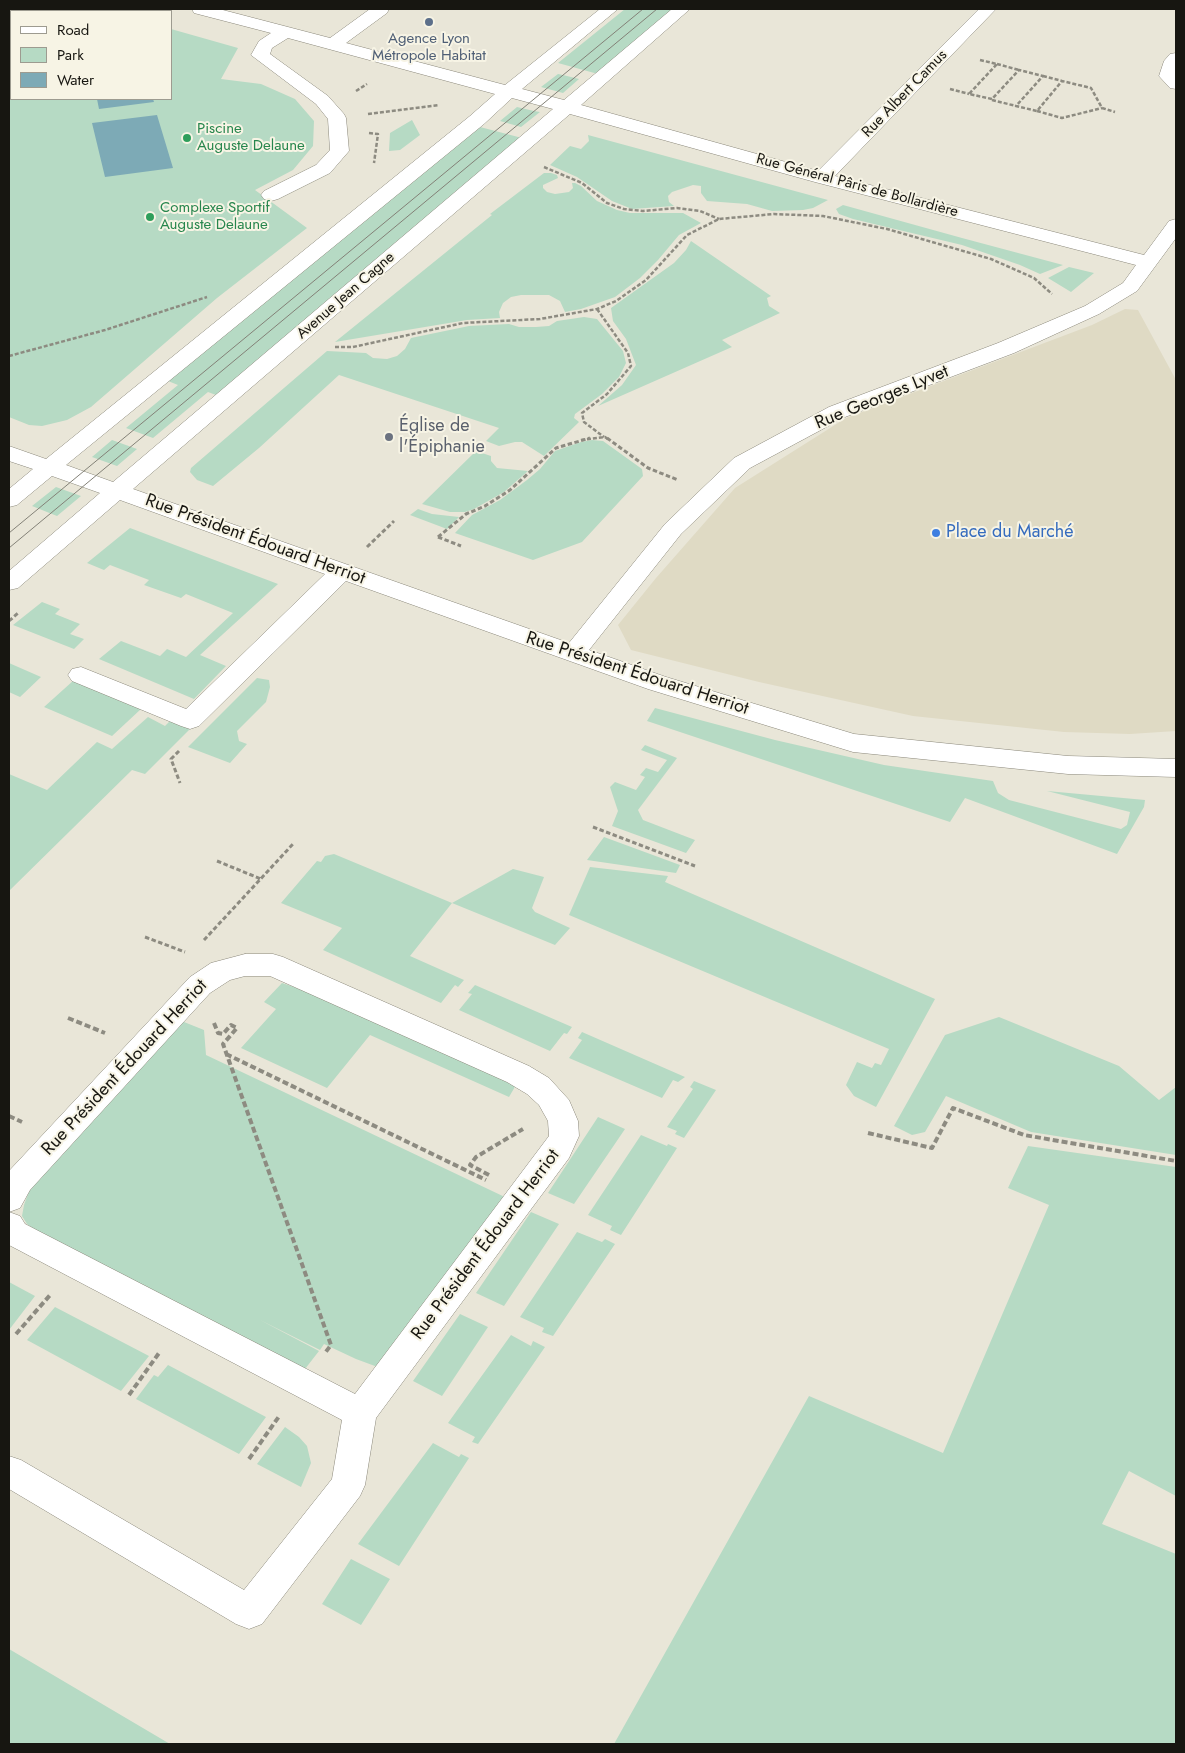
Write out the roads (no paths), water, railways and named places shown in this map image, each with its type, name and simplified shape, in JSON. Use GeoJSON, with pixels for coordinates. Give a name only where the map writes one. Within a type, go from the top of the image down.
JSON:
{"type":"FeatureCollection","features":[{"type":"Feature","properties":{"kind":"street","name":"Rue Général Pâris de Bollardière"},"geometry":{"type":"LineString","coordinates":[[200,9],[568,107],[822,178],[1148,262]]}},
{"type":"Feature","properties":{"kind":"street"},"geometry":{"type":"LineString","coordinates":[[332,45],[381,9]]}},
{"type":"Feature","properties":{"kind":"street"},"geometry":{"type":"LineString","coordinates":[[9,500],[47,467],[101,426],[477,120],[509,91],[610,9]]}},
{"type":"Feature","properties":{"kind":"street","name":"Avenue Jean Cagne"},"geometry":{"type":"LineString","coordinates":[[9,582],[682,9]]}},
{"type":"Feature","properties":{"kind":"street","name":"Rue Albert Camus"},"geometry":{"type":"LineString","coordinates":[[822,178],[988,9]]}},
{"type":"Feature","properties":{"kind":"street"},"geometry":{"type":"LineString","coordinates":[[271,196],[323,169],[340,150],[337,118],[328,106],[260,55],[265,45],[286,32]]}},
{"type":"Feature","properties":{"kind":"street"},"geometry":{"type":"LineString","coordinates":[[1176,58],[1170,65],[1168,76],[1176,84]]}},
{"type":"Feature","properties":{"kind":"street","name":"Rue Georges Lyvet"},"geometry":{"type":"LineString","coordinates":[[573,654],[673,529],[742,463],[837,412],[1006,348],[1076,317],[1130,287],[1176,225]]}},
{"type":"Feature","properties":{"kind":"street","name":"Rue Président Édouard Herriot"},"geometry":{"type":"LineString","coordinates":[[9,454],[657,684],[853,743],[1068,765],[1176,768]]}},
{"type":"Feature","properties":{"kind":"street"},"geometry":{"type":"LineString","coordinates":[[81,675],[190,720],[342,571]]}},
{"type":"Feature","properties":{"kind":"street","name":"Rue Président Édouard Herriot"},"geometry":{"type":"LineString","coordinates":[[9,1199],[19,1181],[200,984],[221,971],[245,965],[273,965],[518,1074],[538,1086],[558,1108],[563,1122],[564,1136],[558,1149],[360,1413]]}},
{"type":"Feature","properties":{"kind":"street"},"geometry":{"type":"LineString","coordinates":[[9,1225],[14,1233],[360,1413],[348,1485],[249,1612],[9,1471]]}},
{"type":"Feature","properties":{"kind":"water"},"geometry":{"type":"Polygon","coordinates":[[[97,100],[153,100],[154,102],[99,109],[97,100]]]}},
{"type":"Feature","properties":{"kind":"water"},"geometry":{"type":"Polygon","coordinates":[[[157,115],[173,168],[105,177],[92,123],[157,115]]]}},
{"type":"Feature","properties":{"kind":"tram line"},"geometry":{"type":"LineString","coordinates":[[9,533],[643,9]]}},
{"type":"Feature","properties":{"kind":"tram line"},"geometry":{"type":"LineString","coordinates":[[9,548],[657,9]]}},
{"type":"Feature","properties":{"kind":"place","name":"Agence Lyon Métropole Habitat"},"geometry":{"type":"Point","coordinates":[429,22]}},
{"type":"Feature","properties":{"kind":"place","name":"Piscine Auguste Delaune"},"geometry":{"type":"Point","coordinates":[187,138]}},
{"type":"Feature","properties":{"kind":"place","name":"Complexe Sportif Auguste Delaune"},"geometry":{"type":"Point","coordinates":[150,217]}},
{"type":"Feature","properties":{"kind":"place","name":"Église de l'Épiphanie"},"geometry":{"type":"Point","coordinates":[389,437]}},
{"type":"Feature","properties":{"kind":"place","name":"Place du Marché"},"geometry":{"type":"Point","coordinates":[936,533]}}]}
